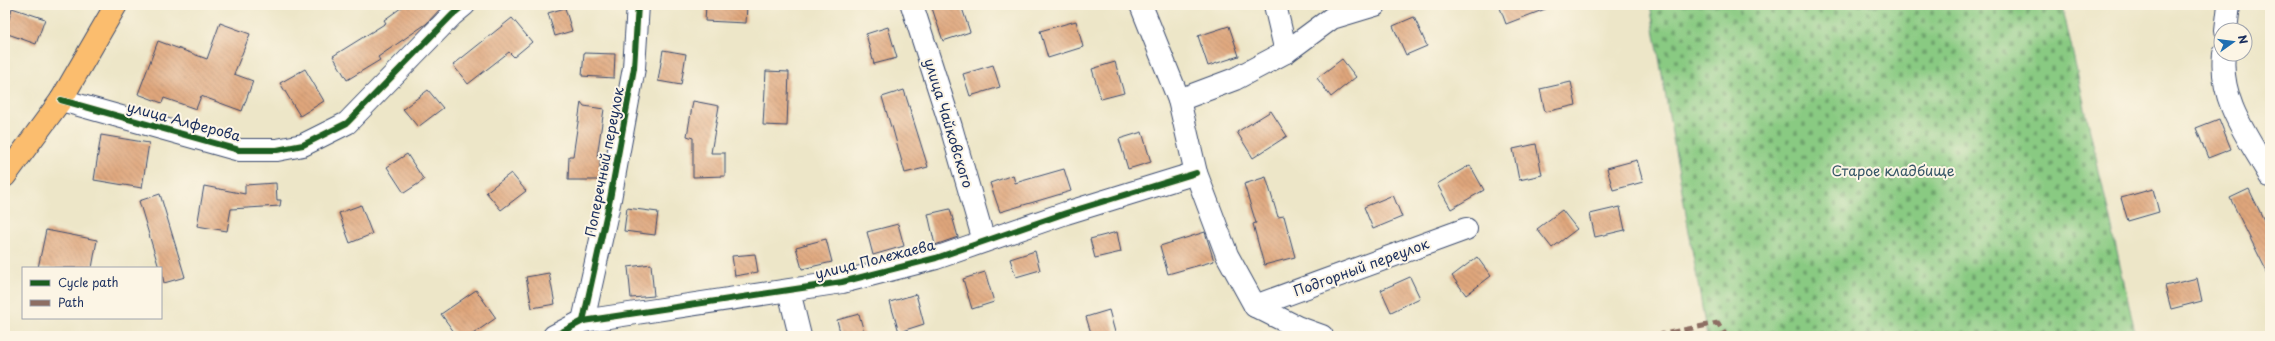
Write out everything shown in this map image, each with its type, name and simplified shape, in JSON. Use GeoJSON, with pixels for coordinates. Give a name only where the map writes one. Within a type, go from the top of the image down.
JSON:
{"type":"FeatureCollection","features":[{"type":"Feature","properties":{"kind":"main road"},"geometry":{"type":"LineString","coordinates":[[6,172],[62,100],[116,5]]}},
{"type":"Feature","properties":{"kind":"street","name":"улица Алферова"},"geometry":{"type":"LineString","coordinates":[[62,100],[239,150],[277,150],[302,145],[347,123],[452,14],[464,5]]}},
{"type":"Feature","properties":{"kind":"street","name":"Поперечный переулок"},"geometry":{"type":"LineString","coordinates":[[584,321],[610,199],[634,68],[638,5]]}},
{"type":"Feature","properties":{"kind":"street","name":"улица Чайковского"},"geometry":{"type":"LineString","coordinates":[[912,5],[951,127],[984,241]]}},
{"type":"Feature","properties":{"kind":"street"},"geometry":{"type":"LineString","coordinates":[[1141,5],[1179,100],[1196,173],[1227,255],[1255,306],[1297,327],[1322,336]]}},
{"type":"Feature","properties":{"kind":"street"},"geometry":{"type":"LineString","coordinates":[[1274,5],[1286,52]]}},
{"type":"Feature","properties":{"kind":"street"},"geometry":{"type":"LineString","coordinates":[[1179,100],[1236,79],[1286,52],[1332,18],[1375,5]]}},
{"type":"Feature","properties":{"kind":"street"},"geometry":{"type":"LineString","coordinates":[[2227,22],[2229,5]]}},
{"type":"Feature","properties":{"kind":"street"},"geometry":{"type":"LineString","coordinates":[[2223,62],[2222,71],[2225,91],[2233,111],[2270,176]]}},
{"type":"Feature","properties":{"kind":"street","name":"улица Полежаева"},"geometry":{"type":"LineString","coordinates":[[554,336],[584,321],[842,282],[936,258],[984,241],[1196,173]]}},
{"type":"Feature","properties":{"kind":"street","name":"Подгорный переулок"},"geometry":{"type":"LineString","coordinates":[[1255,306],[1466,229]]}},
{"type":"Feature","properties":{"kind":"street"},"geometry":{"type":"LineString","coordinates":[[789,291],[800,336]]}},
{"type":"Feature","properties":{"kind":"green space","name":"Старое кладбище"},"geometry":{"type":"Polygon","coordinates":[[[1650,5],[2062,5],[2136,336],[1707,336],[1650,5]]]}},
{"type":"Feature","properties":{"kind":"building"},"geometry":{"type":"Polygon","coordinates":[[[405,5],[444,5],[426,24],[378,57],[380,60],[347,80],[333,56],[386,23],[384,20],[405,5]]]}},
{"type":"Feature","properties":{"kind":"building"},"geometry":{"type":"Polygon","coordinates":[[[706,5],[747,5],[746,23],[705,21],[706,5]]]}},
{"type":"Feature","properties":{"kind":"building"},"geometry":{"type":"Polygon","coordinates":[[[931,5],[961,5],[970,32],[943,41],[931,5]]]}},
{"type":"Feature","properties":{"kind":"building"},"geometry":{"type":"Polygon","coordinates":[[[1499,5],[1552,5],[1553,6],[1506,24],[1499,5]]]}},
{"type":"Feature","properties":{"kind":"building"},"geometry":{"type":"Polygon","coordinates":[[[12,8],[45,19],[36,44],[5,33],[12,8]]]}},
{"type":"Feature","properties":{"kind":"building"},"geometry":{"type":"Polygon","coordinates":[[[565,8],[572,31],[555,36],[548,13],[565,8]]]}},
{"type":"Feature","properties":{"kind":"building"},"geometry":{"type":"Polygon","coordinates":[[[1414,17],[1427,46],[1406,55],[1393,26],[1414,17]]]}},
{"type":"Feature","properties":{"kind":"building"},"geometry":{"type":"Polygon","coordinates":[[[512,18],[532,42],[514,57],[509,52],[468,84],[453,65],[512,18]]]}},
{"type":"Feature","properties":{"kind":"building"},"geometry":{"type":"Polygon","coordinates":[[[1076,21],[1083,47],[1048,58],[1040,31],[1076,21]]]}},
{"type":"Feature","properties":{"kind":"building"},"geometry":{"type":"Polygon","coordinates":[[[220,23],[250,34],[234,74],[253,81],[242,111],[201,96],[196,109],[164,98],[162,103],[138,94],[158,41],[207,59],[220,23]]]}},
{"type":"Feature","properties":{"kind":"building"},"geometry":{"type":"Polygon","coordinates":[[[1229,26],[1239,56],[1208,66],[1198,36],[1229,26]]]}},
{"type":"Feature","properties":{"kind":"building"},"geometry":{"type":"Polygon","coordinates":[[[888,27],[897,58],[874,64],[866,34],[888,27]]]}},
{"type":"Feature","properties":{"kind":"building"},"geometry":{"type":"Polygon","coordinates":[[[663,50],[686,54],[681,85],[658,81],[663,50]]]}},
{"type":"Feature","properties":{"kind":"building"},"geometry":{"type":"Polygon","coordinates":[[[584,53],[615,54],[614,78],[582,76],[584,53]]]}},
{"type":"Feature","properties":{"kind":"building"},"geometry":{"type":"Polygon","coordinates":[[[1342,59],[1356,77],[1331,97],[1317,78],[1342,59]]]}},
{"type":"Feature","properties":{"kind":"building"},"geometry":{"type":"Polygon","coordinates":[[[1115,62],[1124,93],[1101,99],[1092,69],[1115,62]]]}},
{"type":"Feature","properties":{"kind":"building"},"geometry":{"type":"Polygon","coordinates":[[[993,65],[1000,87],[970,96],[963,74],[993,65]]]}},
{"type":"Feature","properties":{"kind":"building"},"geometry":{"type":"Polygon","coordinates":[[[305,69],[324,101],[300,116],[280,83],[305,69]]]}},
{"type":"Feature","properties":{"kind":"building"},"geometry":{"type":"Polygon","coordinates":[[[766,71],[789,72],[787,126],[763,125],[766,71]]]}},
{"type":"Feature","properties":{"kind":"building"},"geometry":{"type":"Polygon","coordinates":[[[1571,82],[1576,105],[1545,112],[1540,89],[1571,82]]]}},
{"type":"Feature","properties":{"kind":"building"},"geometry":{"type":"Polygon","coordinates":[[[428,90],[443,108],[418,127],[403,109],[428,90]]]}},
{"type":"Feature","properties":{"kind":"building"},"geometry":{"type":"Polygon","coordinates":[[[904,90],[928,167],[905,173],[882,97],[904,90]]]}},
{"type":"Feature","properties":{"kind":"building"},"geometry":{"type":"Polygon","coordinates":[[[693,101],[719,106],[711,153],[725,153],[725,176],[693,177],[693,138],[687,136],[693,101]]]}},
{"type":"Feature","properties":{"kind":"building"},"geometry":{"type":"Polygon","coordinates":[[[581,102],[584,106],[604,109],[597,157],[600,157],[600,180],[568,180],[569,156],[573,156],[581,102]]]}},
{"type":"Feature","properties":{"kind":"building"},"geometry":{"type":"Polygon","coordinates":[[[1271,111],[1287,136],[1253,158],[1237,132],[1271,111]]]}},
{"type":"Feature","properties":{"kind":"building"},"geometry":{"type":"Polygon","coordinates":[[[2219,119],[2231,149],[2208,158],[2196,128],[2219,119]]]}},
{"type":"Feature","properties":{"kind":"building"},"geometry":{"type":"Polygon","coordinates":[[[1142,132],[1151,162],[1128,169],[1119,139],[1142,132]]]}},
{"type":"Feature","properties":{"kind":"building"},"geometry":{"type":"Polygon","coordinates":[[[101,135],[149,143],[142,188],[94,180],[101,135]]]}},
{"type":"Feature","properties":{"kind":"building"},"geometry":{"type":"Polygon","coordinates":[[[1536,144],[1542,175],[1519,180],[1513,149],[1536,144]]]}},
{"type":"Feature","properties":{"kind":"building"},"geometry":{"type":"Polygon","coordinates":[[[407,154],[424,180],[404,193],[387,167],[407,154]]]}},
{"type":"Feature","properties":{"kind":"building"},"geometry":{"type":"Polygon","coordinates":[[[1637,160],[1643,182],[1613,190],[1607,168],[1637,160]]]}},
{"type":"Feature","properties":{"kind":"building"},"geometry":{"type":"Polygon","coordinates":[[[1470,165],[1484,190],[1451,209],[1437,184],[1470,165]]]}},
{"type":"Feature","properties":{"kind":"building"},"geometry":{"type":"Polygon","coordinates":[[[1064,169],[1071,191],[1000,212],[990,183],[1013,175],[1015,183],[1064,169]]]}},
{"type":"Feature","properties":{"kind":"building"},"geometry":{"type":"Polygon","coordinates":[[[511,173],[526,191],[501,210],[486,192],[511,173]]]}},
{"type":"Feature","properties":{"kind":"building"},"geometry":{"type":"Polygon","coordinates":[[[1266,177],[1278,217],[1284,216],[1295,257],[1264,265],[1253,224],[1256,223],[1244,184],[1266,177]]]}},
{"type":"Feature","properties":{"kind":"building"},"geometry":{"type":"Polygon","coordinates":[[[276,183],[277,200],[281,200],[280,206],[231,209],[227,231],[197,226],[204,186],[245,194],[245,185],[276,183]]]}},
{"type":"Feature","properties":{"kind":"building"},"geometry":{"type":"Polygon","coordinates":[[[2153,189],[2159,212],[2128,221],[2121,198],[2153,189]]]}},
{"type":"Feature","properties":{"kind":"building"},"geometry":{"type":"Polygon","coordinates":[[[2249,189],[2270,233],[2270,278],[2230,198],[2249,189]]]}},
{"type":"Feature","properties":{"kind":"building"},"geometry":{"type":"Polygon","coordinates":[[[160,194],[185,277],[164,283],[162,267],[159,267],[139,201],[160,194]]]}},
{"type":"Feature","properties":{"kind":"building"},"geometry":{"type":"Polygon","coordinates":[[[1393,195],[1402,217],[1373,229],[1364,207],[1393,195]]]}},
{"type":"Feature","properties":{"kind":"building"},"geometry":{"type":"Polygon","coordinates":[[[361,205],[372,234],[350,243],[339,213],[361,205]]]}},
{"type":"Feature","properties":{"kind":"building"},"geometry":{"type":"Polygon","coordinates":[[[1620,207],[1625,230],[1595,237],[1590,214],[1620,207]]]}},
{"type":"Feature","properties":{"kind":"building"},"geometry":{"type":"Polygon","coordinates":[[[627,208],[658,212],[655,235],[624,231],[627,208]]]}},
{"type":"Feature","properties":{"kind":"building"},"geometry":{"type":"Polygon","coordinates":[[[950,209],[958,237],[935,245],[928,214],[950,209]]]}},
{"type":"Feature","properties":{"kind":"building"},"geometry":{"type":"Polygon","coordinates":[[[1562,210],[1577,229],[1552,248],[1537,229],[1562,210]]]}},
{"type":"Feature","properties":{"kind":"building"},"geometry":{"type":"Polygon","coordinates":[[[898,224],[904,246],[873,255],[867,232],[898,224]]]}},
{"type":"Feature","properties":{"kind":"building"},"geometry":{"type":"Polygon","coordinates":[[[46,230],[97,240],[92,267],[38,267],[46,230]]]}},
{"type":"Feature","properties":{"kind":"building"},"geometry":{"type":"Polygon","coordinates":[[[1117,232],[1121,252],[1095,258],[1090,239],[1117,232]]]}},
{"type":"Feature","properties":{"kind":"building"},"geometry":{"type":"Polygon","coordinates":[[[1205,232],[1214,261],[1168,274],[1160,246],[1205,232]]]}},
{"type":"Feature","properties":{"kind":"building"},"geometry":{"type":"Polygon","coordinates":[[[826,239],[832,262],[802,269],[796,247],[826,239]]]}},
{"type":"Feature","properties":{"kind":"building"},"geometry":{"type":"Polygon","coordinates":[[[1035,251],[1040,270],[1016,277],[1010,259],[1035,251]]]}},
{"type":"Feature","properties":{"kind":"building"},"geometry":{"type":"Polygon","coordinates":[[[755,254],[758,272],[735,276],[732,256],[755,254]]]}},
{"type":"Feature","properties":{"kind":"building"},"geometry":{"type":"Polygon","coordinates":[[[1477,257],[1491,276],[1466,295],[1452,276],[1477,257]]]}},
{"type":"Feature","properties":{"kind":"building"},"geometry":{"type":"Polygon","coordinates":[[[651,264],[654,296],[631,298],[628,267],[651,264]]]}},
{"type":"Feature","properties":{"kind":"building"},"geometry":{"type":"Polygon","coordinates":[[[985,272],[994,302],[972,309],[963,279],[985,272]]]}},
{"type":"Feature","properties":{"kind":"building"},"geometry":{"type":"Polygon","coordinates":[[[549,273],[555,304],[532,308],[526,277],[549,273]]]}},
{"type":"Feature","properties":{"kind":"building"},"geometry":{"type":"Polygon","coordinates":[[[1410,277],[1420,298],[1391,312],[1381,290],[1410,277]]]}},
{"type":"Feature","properties":{"kind":"building"},"geometry":{"type":"Polygon","coordinates":[[[2197,278],[2202,301],[2171,309],[2165,286],[2197,278]]]}},
{"type":"Feature","properties":{"kind":"building"},"geometry":{"type":"Polygon","coordinates":[[[476,290],[496,318],[470,336],[457,336],[441,314],[476,290]]]}},
{"type":"Feature","properties":{"kind":"building"},"geometry":{"type":"Polygon","coordinates":[[[916,294],[924,324],[899,332],[890,302],[916,294]]]}},
{"type":"Feature","properties":{"kind":"building"},"geometry":{"type":"Polygon","coordinates":[[[1109,310],[1116,336],[1092,336],[1086,317],[1109,310]]]}},
{"type":"Feature","properties":{"kind":"building"},"geometry":{"type":"Polygon","coordinates":[[[859,314],[865,336],[841,336],[837,320],[859,314]]]}},
{"type":"Feature","properties":{"kind":"marked path"},"geometry":{"type":"LineString","coordinates":[[1654,336],[1718,323],[1726,336]]}},
{"type":"Feature","properties":{"kind":"cycle path"},"geometry":{"type":"LineString","coordinates":[[61,100],[239,150],[277,150],[303,145],[347,123],[452,15],[464,5]]}},
{"type":"Feature","properties":{"kind":"cycle path"},"geometry":{"type":"LineString","coordinates":[[583,321],[610,199],[634,68],[638,5]]}},
{"type":"Feature","properties":{"kind":"cycle path"},"geometry":{"type":"LineString","coordinates":[[554,336],[583,321],[842,282],[936,258],[1066,213],[1196,173]]}}]}
